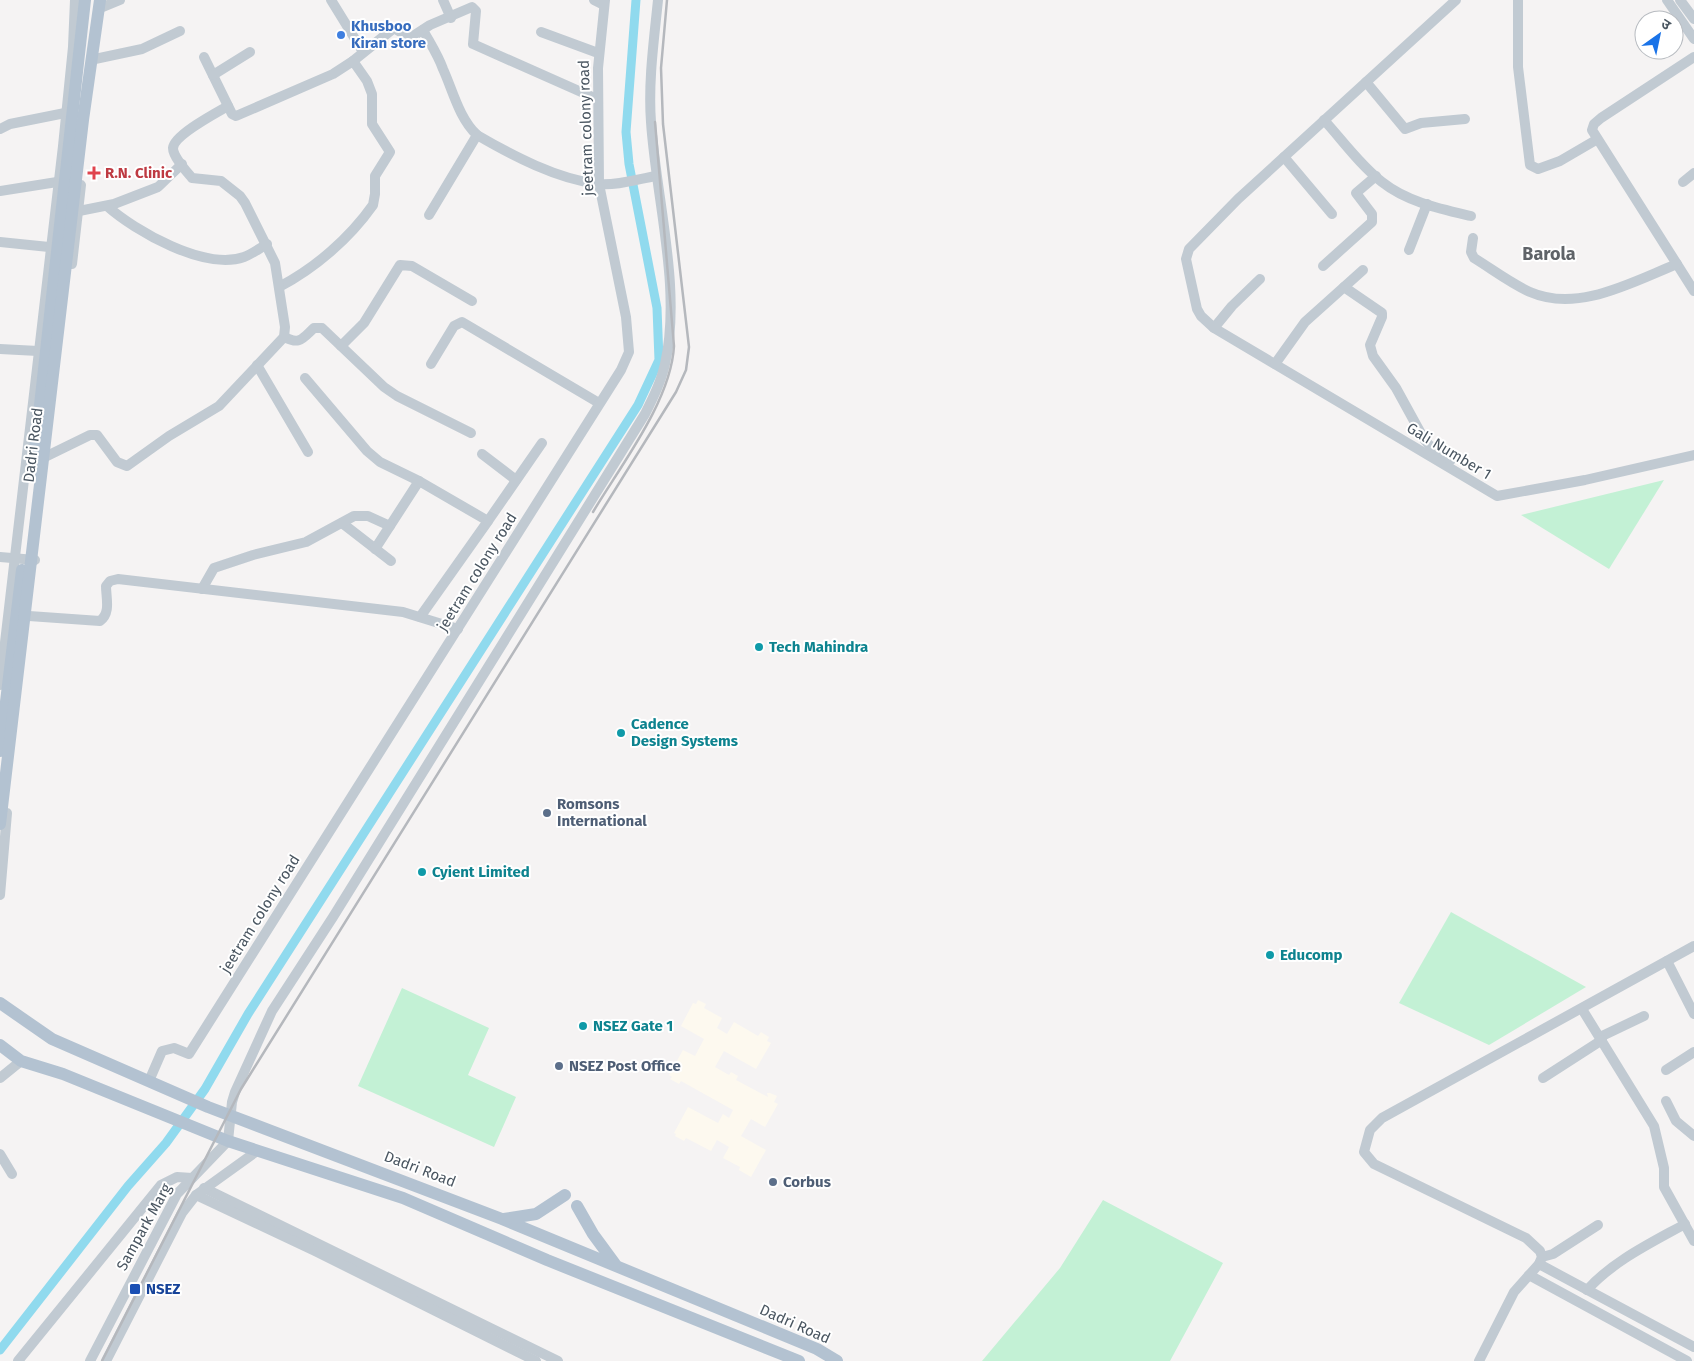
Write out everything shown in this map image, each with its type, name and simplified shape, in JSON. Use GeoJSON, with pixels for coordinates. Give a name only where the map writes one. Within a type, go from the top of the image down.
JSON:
{"type":"FeatureCollection","features":[{"type":"Feature","properties":{"kind":"main road"},"geometry":{"type":"LineString","coordinates":[[0,751],[85,0]]}},
{"type":"Feature","properties":{"kind":"main road"},"geometry":{"type":"LineString","coordinates":[[0,824],[83,120],[102,2]]}},
{"type":"Feature","properties":{"kind":"main road"},"geometry":{"type":"LineString","coordinates":[[0,690],[19,691]]}},
{"type":"Feature","properties":{"kind":"main road"},"geometry":{"type":"LineString","coordinates":[[0,708],[16,710]]}},
{"type":"Feature","properties":{"kind":"main road"},"geometry":{"type":"LineString","coordinates":[[0,1003],[12,1010]]}},
{"type":"Feature","properties":{"kind":"main road","name":"Dadri Road"},"geometry":{"type":"LineString","coordinates":[[12,1010],[22,1020],[52,1039],[208,1107],[502,1219],[817,1349],[837,1361]]}},
{"type":"Feature","properties":{"kind":"main road"},"geometry":{"type":"LineString","coordinates":[[0,1045],[21,1061],[63,1074],[228,1141],[403,1198],[795,1360]]}},
{"type":"Feature","properties":{"kind":"main road"},"geometry":{"type":"LineString","coordinates":[[502,1219],[536,1214],[565,1195]]}},
{"type":"Feature","properties":{"kind":"main road"},"geometry":{"type":"LineString","coordinates":[[577,1206],[593,1234],[618,1267]]}},
{"type":"Feature","properties":{"kind":"street","name":"Dadri Road"},"geometry":{"type":"LineString","coordinates":[[0,685],[73,46],[75,0]]}},
{"type":"Feature","properties":{"kind":"street"},"geometry":{"type":"LineString","coordinates":[[102,2],[120,0]]}},
{"type":"Feature","properties":{"kind":"street"},"geometry":{"type":"LineString","coordinates":[[331,0],[363,52]]}},
{"type":"Feature","properties":{"kind":"street"},"geometry":{"type":"LineString","coordinates":[[443,0],[451,18]]}},
{"type":"Feature","properties":{"kind":"street"},"geometry":{"type":"LineString","coordinates":[[594,0],[605,3]]}},
{"type":"Feature","properties":{"kind":"street"},"geometry":{"type":"LineString","coordinates":[[228,1141],[235,1092],[272,1011],[338,909],[645,414],[660,383],[667,352],[671,296],[652,176],[650,109],[658,0]]}},
{"type":"Feature","properties":{"kind":"street"},"geometry":{"type":"LineString","coordinates":[[1332,214],[1284,157],[1456,0]]}},
{"type":"Feature","properties":{"kind":"street"},"geometry":{"type":"LineString","coordinates":[[1518,0],[1518,67],[1530,166],[1538,169],[1560,161],[1596,140]]}},
{"type":"Feature","properties":{"kind":"street"},"geometry":{"type":"LineString","coordinates":[[1667,0],[1694,39]]}},
{"type":"Feature","properties":{"kind":"street"},"geometry":{"type":"LineString","coordinates":[[1680,0],[1694,19]]}},
{"type":"Feature","properties":{"kind":"street","name":"Dadri Road"},"geometry":{"type":"LineString","coordinates":[[0,895],[16,710],[79,211],[102,2]]}},
{"type":"Feature","properties":{"kind":"street","name":"jeetram colony road"},"geometry":{"type":"LineString","coordinates":[[149,1081],[162,1051],[174,1048],[189,1054],[621,370],[629,352],[626,317],[599,184],[598,53],[605,3]]}},
{"type":"Feature","properties":{"kind":"street"},"geometry":{"type":"LineString","coordinates":[[204,57],[232,114],[240,116],[333,74],[353,61],[394,28],[410,38],[472,7],[475,8],[473,44],[598,99]]}},
{"type":"Feature","properties":{"kind":"street"},"geometry":{"type":"LineString","coordinates":[[423,30],[442,66],[460,110],[470,129],[477,135],[545,169],[599,184],[652,176]]}},
{"type":"Feature","properties":{"kind":"street"},"geometry":{"type":"LineString","coordinates":[[95,59],[142,49],[180,31]]}},
{"type":"Feature","properties":{"kind":"street"},"geometry":{"type":"LineString","coordinates":[[541,32],[598,53]]}},
{"type":"Feature","properties":{"kind":"street"},"geometry":{"type":"LineString","coordinates":[[213,75],[250,52]]}},
{"type":"Feature","properties":{"kind":"street"},"geometry":{"type":"LineString","coordinates":[[1694,57],[1601,118],[1594,124],[1592,130],[1596,140],[1694,291]]}},
{"type":"Feature","properties":{"kind":"street"},"geometry":{"type":"LineString","coordinates":[[278,287],[302,275],[317,264],[368,211],[375,200],[375,176],[390,152],[372,124],[372,94],[367,81],[353,61]]}},
{"type":"Feature","properties":{"kind":"street"},"geometry":{"type":"LineString","coordinates":[[1366,82],[1405,128],[1421,123],[1465,119]]}},
{"type":"Feature","properties":{"kind":"street"},"geometry":{"type":"LineString","coordinates":[[47,456],[90,435],[96,435],[117,462],[127,466],[169,436],[219,406],[284,337],[285,327],[275,263],[267,244],[240,196],[220,181],[192,178],[174,154],[173,148],[176,142],[190,129],[228,106]]}},
{"type":"Feature","properties":{"kind":"street"},"geometry":{"type":"LineString","coordinates":[[0,129],[10,124],[65,113]]}},
{"type":"Feature","properties":{"kind":"street"},"geometry":{"type":"LineString","coordinates":[[1324,120],[1376,176],[1391,188],[1427,204],[1471,216]]}},
{"type":"Feature","properties":{"kind":"street"},"geometry":{"type":"LineString","coordinates":[[429,215],[477,135]]}},
{"type":"Feature","properties":{"kind":"street","name":"Gali Number 1"},"geometry":{"type":"LineString","coordinates":[[1284,157],[1238,199],[1187,253],[1186,259],[1198,309],[1201,316],[1214,328],[1497,496],[1585,480],[1694,455]]}},
{"type":"Feature","properties":{"kind":"street"},"geometry":{"type":"LineString","coordinates":[[79,211],[107,206],[158,187],[182,164]]}},
{"type":"Feature","properties":{"kind":"street"},"geometry":{"type":"LineString","coordinates":[[1683,182],[1694,173]]}},
{"type":"Feature","properties":{"kind":"street"},"geometry":{"type":"LineString","coordinates":[[1323,266],[1372,222],[1372,214],[1356,193],[1376,176]]}},
{"type":"Feature","properties":{"kind":"street"},"geometry":{"type":"LineString","coordinates":[[0,191],[57,182]]}},
{"type":"Feature","properties":{"kind":"street"},"geometry":{"type":"LineString","coordinates":[[55,196],[80,198]]}},
{"type":"Feature","properties":{"kind":"street"},"geometry":{"type":"LineString","coordinates":[[1409,250],[1427,204]]}},
{"type":"Feature","properties":{"kind":"street"},"geometry":{"type":"LineString","coordinates":[[107,206],[126,222],[153,238],[192,254],[219,259],[243,258],[267,244]]}},
{"type":"Feature","properties":{"kind":"street"},"geometry":{"type":"LineString","coordinates":[[1473,238],[1471,252],[1474,258],[1531,292],[1561,298],[1587,298],[1677,264]]}},
{"type":"Feature","properties":{"kind":"street"},"geometry":{"type":"LineString","coordinates":[[0,242],[49,247]]}},
{"type":"Feature","properties":{"kind":"street"},"geometry":{"type":"LineString","coordinates":[[341,346],[364,323],[400,265],[412,266],[472,301]]}},
{"type":"Feature","properties":{"kind":"street"},"geometry":{"type":"LineString","coordinates":[[1274,364],[1305,322],[1363,270]]}},
{"type":"Feature","properties":{"kind":"street"},"geometry":{"type":"LineString","coordinates":[[1214,328],[1232,306],[1260,279]]}},
{"type":"Feature","properties":{"kind":"street"},"geometry":{"type":"LineString","coordinates":[[1344,287],[1382,313],[1370,345],[1373,356],[1396,388],[1429,445],[1451,460]]}},
{"type":"Feature","properties":{"kind":"street"},"geometry":{"type":"LineString","coordinates":[[431,364],[454,326],[462,322],[599,403]]}},
{"type":"Feature","properties":{"kind":"street"},"geometry":{"type":"LineString","coordinates":[[284,337],[295,342],[300,341],[317,327],[326,331],[384,387],[397,396],[471,432]]}},
{"type":"Feature","properties":{"kind":"street"},"geometry":{"type":"LineString","coordinates":[[0,349],[38,351]]}},
{"type":"Feature","properties":{"kind":"street"},"geometry":{"type":"LineString","coordinates":[[257,365],[308,452]]}},
{"type":"Feature","properties":{"kind":"street"},"geometry":{"type":"LineString","coordinates":[[304,378],[367,451],[391,468],[419,481],[488,520]]}},
{"type":"Feature","properties":{"kind":"street"},"geometry":{"type":"LineString","coordinates":[[420,618],[542,443]]}},
{"type":"Feature","properties":{"kind":"street"},"geometry":{"type":"LineString","coordinates":[[482,454],[516,480]]}},
{"type":"Feature","properties":{"kind":"street"},"geometry":{"type":"LineString","coordinates":[[375,549],[419,481]]}},
{"type":"Feature","properties":{"kind":"street"},"geometry":{"type":"LineString","coordinates":[[202,588],[214,568],[253,555],[306,542],[354,516],[361,515],[390,526]]}},
{"type":"Feature","properties":{"kind":"street"},"geometry":{"type":"LineString","coordinates":[[342,523],[391,561]]}},
{"type":"Feature","properties":{"kind":"street"},"geometry":{"type":"LineString","coordinates":[[0,556],[35,560]]}},
{"type":"Feature","properties":{"kind":"street"},"geometry":{"type":"LineString","coordinates":[[29,616],[100,620],[105,617],[107,611],[106,586],[118,579],[403,612],[458,629]]}},
{"type":"Feature","properties":{"kind":"street"},"geometry":{"type":"LineString","coordinates":[[1529,1275],[1684,1360],[1693,1345],[1587,1290],[1540,1260],[1538,1248],[1526,1238],[1374,1164],[1364,1152],[1370,1130],[1382,1118],[1694,946]]}},
{"type":"Feature","properties":{"kind":"street"},"geometry":{"type":"LineString","coordinates":[[1667,961],[1694,1014]]}},
{"type":"Feature","properties":{"kind":"street","name":"Dadri Road"},"geometry":{"type":"LineString","coordinates":[[0,995],[12,1010]]}},
{"type":"Feature","properties":{"kind":"street"},"geometry":{"type":"LineString","coordinates":[[1582,1009],[1654,1126],[1664,1168],[1664,1187],[1694,1241]]}},
{"type":"Feature","properties":{"kind":"street"},"geometry":{"type":"LineString","coordinates":[[1543,1078],[1601,1038],[1644,1016]]}},
{"type":"Feature","properties":{"kind":"street"},"geometry":{"type":"LineString","coordinates":[[1666,1070],[1694,1052]]}},
{"type":"Feature","properties":{"kind":"street"},"geometry":{"type":"LineString","coordinates":[[0,1078],[21,1061]]}},
{"type":"Feature","properties":{"kind":"street"},"geometry":{"type":"LineString","coordinates":[[1666,1101],[1676,1121],[1694,1136]]}},
{"type":"Feature","properties":{"kind":"street","name":"Sampark Marg"},"geometry":{"type":"LineString","coordinates":[[90,1361],[177,1194],[228,1141]]}},
{"type":"Feature","properties":{"kind":"street","name":"Sampark Marg"},"geometry":{"type":"LineString","coordinates":[[106,1361],[182,1213],[200,1191],[257,1151]]}},
{"type":"Feature","properties":{"kind":"street"},"geometry":{"type":"LineString","coordinates":[[0,1154],[12,1174]]}},
{"type":"Feature","properties":{"kind":"street"},"geometry":{"type":"LineString","coordinates":[[18,1361],[161,1185],[178,1177],[192,1178]]}},
{"type":"Feature","properties":{"kind":"street"},"geometry":{"type":"LineString","coordinates":[[200,1191],[536,1361]]}},
{"type":"Feature","properties":{"kind":"street"},"geometry":{"type":"LineString","coordinates":[[200,1191],[558,1361]]}},
{"type":"Feature","properties":{"kind":"street"},"geometry":{"type":"LineString","coordinates":[[1587,1290],[1620,1263],[1684,1224]]}},
{"type":"Feature","properties":{"kind":"street"},"geometry":{"type":"LineString","coordinates":[[1479,1361],[1514,1292],[1540,1260],[1553,1254],[1598,1225]]}},
{"type":"Feature","properties":{"kind":"shaded area"},"geometry":{"type":"Polygon","coordinates":[[[698,1000],[706,1004],[704,1008],[722,1018],[717,1028],[727,1034],[734,1022],[758,1036],[761,1032],[769,1037],[767,1041],[771,1043],[756,1069],[724,1051],[715,1067],[729,1075],[731,1072],[738,1076],[736,1080],[768,1097],[767,1093],[777,1096],[774,1102],[778,1104],[765,1127],[751,1119],[741,1136],[766,1150],[751,1177],[739,1170],[740,1167],[723,1158],[729,1147],[717,1140],[711,1151],[686,1138],[684,1141],[675,1136],[676,1134],[674,1133],[688,1107],[718,1123],[723,1114],[729,1118],[733,1110],[681,1081],[679,1084],[670,1079],[672,1077],[669,1075],[683,1050],[695,1056],[704,1039],[681,1026],[693,1003],[696,1004],[698,1000]]]}},
{"type":"Feature","properties":{"kind":"green space"},"geometry":{"type":"Polygon","coordinates":[[[1664,480],[1609,569],[1521,515],[1664,480]]]}},
{"type":"Feature","properties":{"kind":"green space"},"geometry":{"type":"Polygon","coordinates":[[[1451,912],[1586,987],[1489,1045],[1399,1003],[1451,912]]]}},
{"type":"Feature","properties":{"kind":"green space"},"geometry":{"type":"Polygon","coordinates":[[[402,988],[489,1028],[468,1075],[516,1097],[494,1147],[358,1086],[402,988]]]}},
{"type":"Feature","properties":{"kind":"green space"},"geometry":{"type":"Polygon","coordinates":[[[1103,1200],[1223,1263],[1170,1361],[982,1361],[1060,1268],[1103,1200]]]}},
{"type":"Feature","properties":{"kind":"waterway"},"geometry":{"type":"LineString","coordinates":[[0,1350],[128,1186],[166,1143],[205,1089],[248,1014],[638,405],[659,360],[657,308],[629,164],[626,132],[636,0]]}},
{"type":"Feature","properties":{"kind":"railway"},"geometry":{"type":"LineString","coordinates":[[102,1361],[241,1089],[676,392],[686,370],[689,347],[663,124],[661,68],[667,0]]}},
{"type":"Feature","properties":{"kind":"railway"},"geometry":{"type":"LineString","coordinates":[[593,512],[643,432],[664,389],[671,367],[674,346],[655,122]]}},
{"type":"Feature","properties":{"kind":"place","name":"Khusboo Kiran store"},"geometry":{"type":"Point","coordinates":[341,35]}},
{"type":"Feature","properties":{"kind":"place","name":"R.N. Clinic"},"geometry":{"type":"Point","coordinates":[94,173]}},
{"type":"Feature","properties":{"kind":"place","name":"Tech Mahindra"},"geometry":{"type":"Point","coordinates":[759,647]}},
{"type":"Feature","properties":{"kind":"place","name":"Cadence Design Systems"},"geometry":{"type":"Point","coordinates":[621,733]}},
{"type":"Feature","properties":{"kind":"place","name":"Romsons International"},"geometry":{"type":"Point","coordinates":[547,813]}},
{"type":"Feature","properties":{"kind":"place","name":"Cyient Limited"},"geometry":{"type":"Point","coordinates":[422,872]}},
{"type":"Feature","properties":{"kind":"place","name":"Educomp"},"geometry":{"type":"Point","coordinates":[1270,955]}},
{"type":"Feature","properties":{"kind":"place","name":"NSEZ Gate 1"},"geometry":{"type":"Point","coordinates":[583,1026]}},
{"type":"Feature","properties":{"kind":"place","name":"NSEZ Post Office"},"geometry":{"type":"Point","coordinates":[559,1066]}},
{"type":"Feature","properties":{"kind":"place","name":"Corbus"},"geometry":{"type":"Point","coordinates":[773,1182]}},
{"type":"Feature","properties":{"kind":"place","name":"NSEZ"},"geometry":{"type":"Point","coordinates":[135,1289]}},
{"type":"Feature","properties":{"kind":"district","name":"Barola"},"geometry":{"type":"Point","coordinates":[1549,254]}}]}
